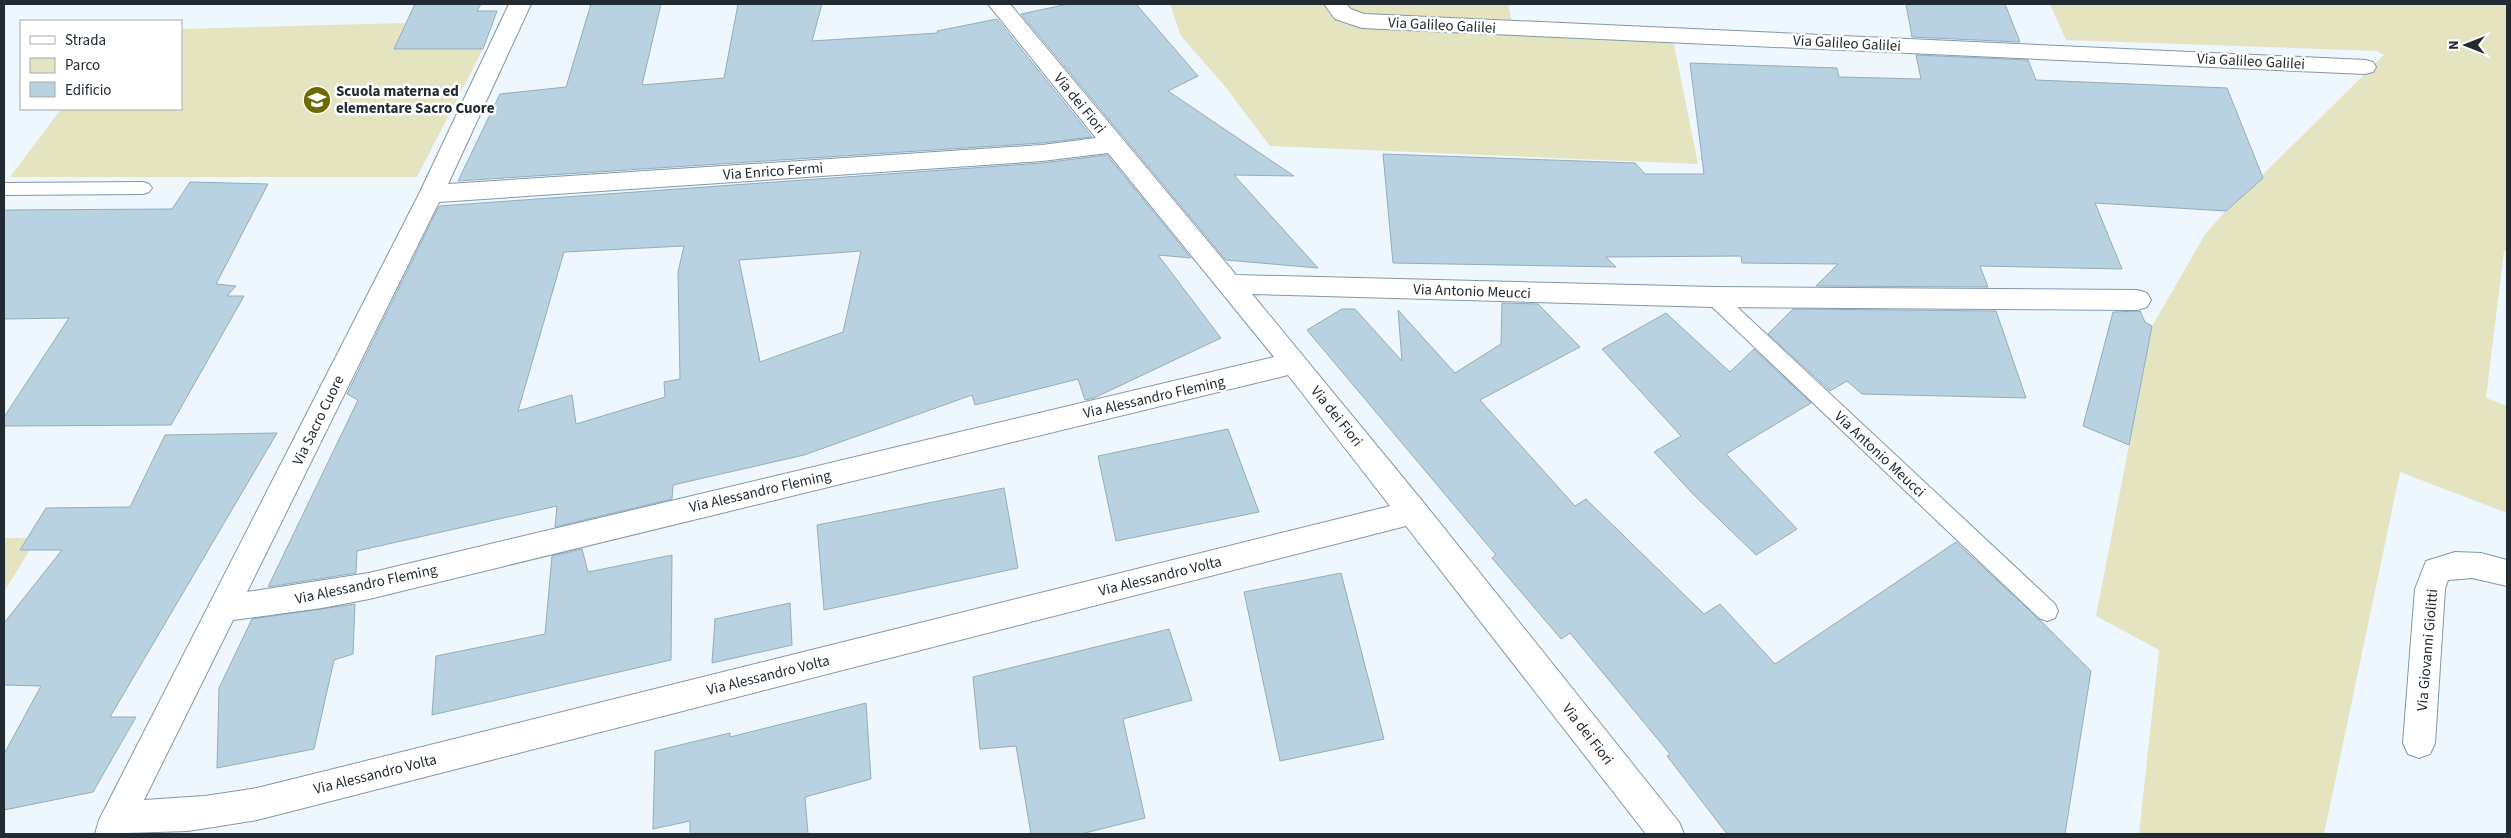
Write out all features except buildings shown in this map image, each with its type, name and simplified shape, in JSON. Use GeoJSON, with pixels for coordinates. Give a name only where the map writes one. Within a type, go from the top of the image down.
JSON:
{"type":"FeatureCollection","features":[{"type":"Feature","properties":{"kind":"street","name":"Via Sacro Cuore"},"geometry":{"type":"LineString","coordinates":[[114,826],[431,194],[520,4]]}},
{"type":"Feature","properties":{"kind":"street","name":"Via dei Fiori"},"geometry":{"type":"LineString","coordinates":[[1000,4],[1414,512],[1667,834]]}},
{"type":"Feature","properties":{"kind":"street","name":"Via Galileo Galilei"},"geometry":{"type":"LineString","coordinates":[[1335,4],[1343,14],[1362,21],[2365,67]]}},
{"type":"Feature","properties":{"kind":"street","name":"Via Enrico Fermi"},"geometry":{"type":"LineString","coordinates":[[431,194],[1042,154],[1114,144]]}},
{"type":"Feature","properties":{"kind":"street","name":"Via Antonio Meucci"},"geometry":{"type":"LineString","coordinates":[[1229,284],[1714,297],[2138,300]]}},
{"type":"Feature","properties":{"kind":"street","name":"Via Alessandro Fleming"},"geometry":{"type":"LineString","coordinates":[[225,608],[322,595],[369,586],[1294,363]]}},
{"type":"Feature","properties":{"kind":"street","name":"Via Alessandro Volta"},"geometry":{"type":"LineString","coordinates":[[114,826],[169,817],[212,814],[257,804],[1414,512]]}},
{"type":"Feature","properties":{"kind":"street","name":"Via Giovanni Giolitti"},"geometry":{"type":"LineString","coordinates":[[2419,743],[2430,589],[2437,570],[2450,565],[2472,564],[2491,567],[2507,573]]}},
{"type":"Feature","properties":{"kind":"lane"},"geometry":{"type":"LineString","coordinates":[[4,189],[144,188]]}},
{"type":"Feature","properties":{"kind":"lane","name":"Via Antonio Meucci"},"geometry":{"type":"LineString","coordinates":[[1714,297],[2047,611]]}},
{"type":"Feature","properties":{"kind":"green space"},"geometry":{"type":"Polygon","coordinates":[[[1170,4],[1508,4],[1513,28],[1672,35],[1698,164],[1270,146],[1223,84],[1181,36],[1170,4]]]}},
{"type":"Feature","properties":{"kind":"green space"},"geometry":{"type":"Polygon","coordinates":[[[2050,4],[2507,4],[2507,251],[2504,251],[2486,398],[2507,406],[2507,513],[2400,472],[2324,834],[2139,834],[2159,650],[2096,616],[2152,326],[2206,233],[2384,55],[2377,51],[2066,40],[2050,4]]]}},
{"type":"Feature","properties":{"kind":"green space","name":"Scuola materna ed elementare Sacro Cuore"},"geometry":{"type":"Polygon","coordinates":[[[405,23],[395,49],[483,49],[417,177],[10,177],[60,110],[182,110],[182,29],[405,23]]]}},
{"type":"Feature","properties":{"kind":"green space"},"geometry":{"type":"Polygon","coordinates":[[[4,538],[37,538],[4,592],[4,538]]]}},
{"type":"Feature","properties":{"kind":"place","name":"Scuola materna ed elementare Sacro Cuore"},"geometry":{"type":"Point","coordinates":[317,100]}}]}
